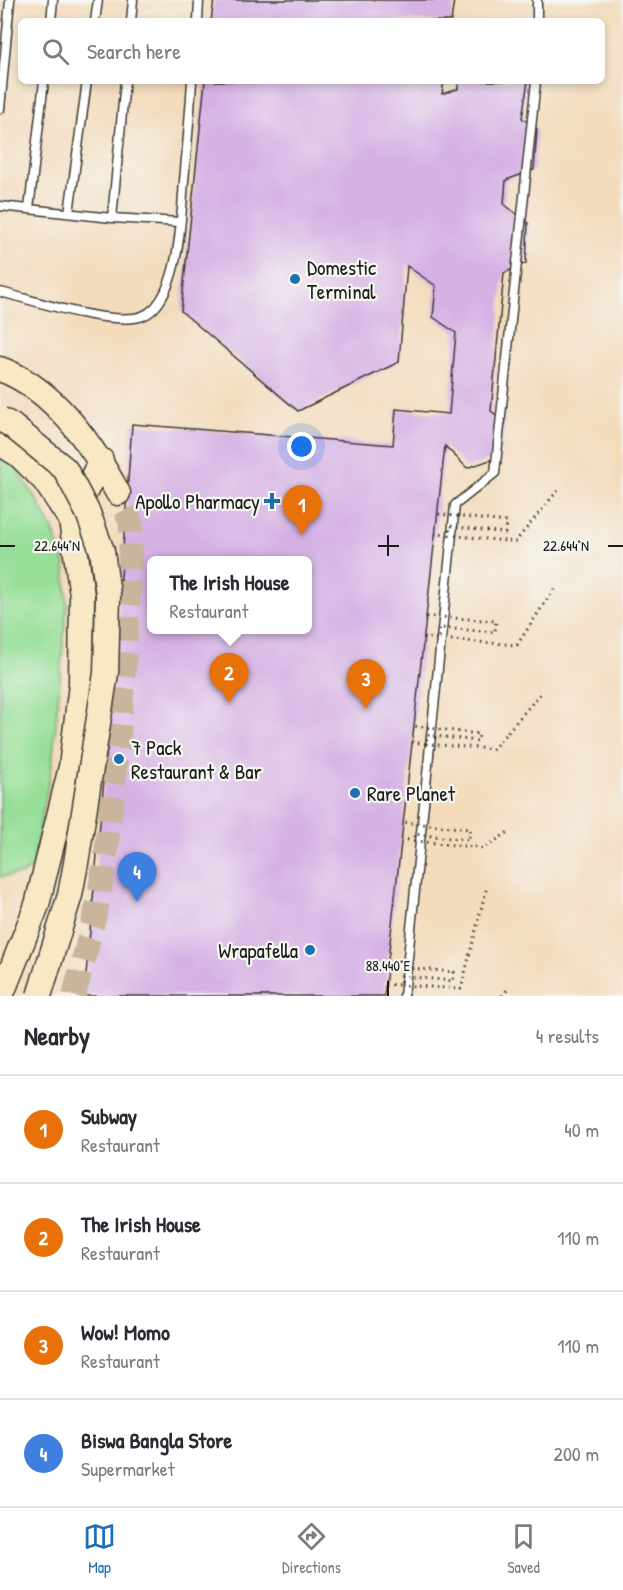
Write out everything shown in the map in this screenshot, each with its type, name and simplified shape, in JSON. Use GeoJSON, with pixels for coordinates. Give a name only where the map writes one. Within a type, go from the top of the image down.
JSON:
{"type":"FeatureCollection","features":[{"type":"Feature","properties":{"kind":"street"},"geometry":{"type":"LineString","coordinates":[[0,369],[35,388],[70,421],[101,460],[118,493]]}},
{"type":"Feature","properties":{"kind":"street"},"geometry":{"type":"LineString","coordinates":[[0,419],[11,425],[65,468],[88,513],[102,551],[108,595],[106,673],[76,863],[70,895],[39,996]]}},
{"type":"Feature","properties":{"kind":"street"},"geometry":{"type":"LineString","coordinates":[[0,443],[19,455],[45,481],[71,520],[82,595],[81,684],[70,767],[37,905],[1,996]]}},
{"type":"Feature","properties":{"kind":"street"},"geometry":{"type":"LineString","coordinates":[[71,520],[101,460]]}},
{"type":"Feature","properties":{"kind":"lane"},"geometry":{"type":"LineString","coordinates":[[0,109],[10,0]]}},
{"type":"Feature","properties":{"kind":"lane"},"geometry":{"type":"LineString","coordinates":[[51,18],[53,0]]}},
{"type":"Feature","properties":{"kind":"lane"},"geometry":{"type":"LineString","coordinates":[[95,18],[98,0]]}},
{"type":"Feature","properties":{"kind":"lane"},"geometry":{"type":"LineString","coordinates":[[131,18],[134,0]]}},
{"type":"Feature","properties":{"kind":"lane"},"geometry":{"type":"LineString","coordinates":[[198,18],[199,0]]}},
{"type":"Feature","properties":{"kind":"lane"},"geometry":{"type":"LineString","coordinates":[[537,0],[537,18]]}},
{"type":"Feature","properties":{"kind":"lane"},"geometry":{"type":"LineString","coordinates":[[29,209],[44,84]]}},
{"type":"Feature","properties":{"kind":"lane"},"geometry":{"type":"LineString","coordinates":[[69,213],[87,84]]}},
{"type":"Feature","properties":{"kind":"lane"},"geometry":{"type":"LineString","coordinates":[[112,218],[125,84]]}},
{"type":"Feature","properties":{"kind":"lane"},"geometry":{"type":"LineString","coordinates":[[0,292],[112,317],[134,318],[154,308],[166,289],[176,254],[192,84]]}},
{"type":"Feature","properties":{"kind":"lane"},"geometry":{"type":"LineString","coordinates":[[404,996],[456,505],[495,473],[536,84]]}},
{"type":"Feature","properties":{"kind":"lane"},"geometry":{"type":"LineString","coordinates":[[0,206],[112,218],[180,222]]}},
{"type":"Feature","properties":{"kind":"path"},"geometry":{"type":"LineString","coordinates":[[435,534],[515,542],[560,489]]}},
{"type":"Feature","properties":{"kind":"path"},"geometry":{"type":"LineString","coordinates":[[437,514],[506,522],[505,533],[450,526],[449,535]]}},
{"type":"Feature","properties":{"kind":"path"},"geometry":{"type":"LineString","coordinates":[[423,638],[517,645],[554,589]]}},
{"type":"Feature","properties":{"kind":"path"},"geometry":{"type":"LineString","coordinates":[[425,616],[496,621],[495,632],[440,628],[439,639]]}},
{"type":"Feature","properties":{"kind":"path"},"geometry":{"type":"LineString","coordinates":[[412,742],[494,749],[540,694]]}},
{"type":"Feature","properties":{"kind":"path"},"geometry":{"type":"LineString","coordinates":[[414,726],[479,734],[478,741],[427,735],[426,744]]}},
{"type":"Feature","properties":{"kind":"path"},"geometry":{"type":"LineString","coordinates":[[403,822],[470,829],[469,840],[415,834],[415,841]]}},
{"type":"Feature","properties":{"kind":"path"},"geometry":{"type":"LineString","coordinates":[[401,839],[484,848],[510,831]]}},
{"type":"Feature","properties":{"kind":"path"},"geometry":{"type":"LineString","coordinates":[[385,984],[461,989],[487,886]]}},
{"type":"Feature","properties":{"kind":"path"},"geometry":{"type":"LineString","coordinates":[[387,966],[454,972],[453,981],[401,976],[400,985]]}},
{"type":"Feature","properties":{"kind":"path"},"geometry":{"type":"LineString","coordinates":[[502,996],[507,990]]}},
{"type":"Feature","properties":{"kind":"green space"},"geometry":{"type":"Polygon","coordinates":[[[0,456],[17,470],[52,528],[65,564],[67,604],[52,765],[32,868],[22,874],[0,877],[0,456]]]}},
{"type":"Feature","properties":{"kind":"building"},"geometry":{"type":"Polygon","coordinates":[[[214,0],[454,0],[451,18],[211,18],[214,0]]]}},
{"type":"Feature","properties":{"kind":"building"},"geometry":{"type":"Polygon","coordinates":[[[205,84],[444,84],[442,94],[458,89],[458,84],[528,84],[522,118],[537,129],[534,170],[506,180],[504,204],[528,223],[526,263],[504,273],[491,411],[505,422],[499,457],[467,468],[445,446],[384,996],[84,996],[115,661],[132,424],[393,445],[396,409],[449,414],[456,333],[433,317],[436,286],[407,266],[399,362],[298,411],[181,311],[205,84]]]}},
{"type":"Feature","properties":{"kind":"tunnel"},"geometry":{"type":"LineString","coordinates":[[74,996],[97,907],[106,854],[120,724],[130,577],[131,523],[118,493]]}},
{"type":"Feature","properties":{"kind":"place","name":"Domestic Terminal"},"geometry":{"type":"Point","coordinates":[295,279]}},
{"type":"Feature","properties":{"kind":"place","name":"Apollo Pharmacy"},"geometry":{"type":"Point","coordinates":[272,501]}},
{"type":"Feature","properties":{"kind":"place","name":"Subway"},"geometry":{"type":"Point","coordinates":[302,535]}},
{"type":"Feature","properties":{"kind":"place","name":"The Irish House"},"geometry":{"type":"Point","coordinates":[229,703]}},
{"type":"Feature","properties":{"kind":"place","name":"Wow! Momo"},"geometry":{"type":"Point","coordinates":[366,709]}},
{"type":"Feature","properties":{"kind":"place","name":"7 Pack Restaurant & Bar"},"geometry":{"type":"Point","coordinates":[119,759]}},
{"type":"Feature","properties":{"kind":"place","name":"Rare Planet"},"geometry":{"type":"Point","coordinates":[355,793]}},
{"type":"Feature","properties":{"kind":"place","name":"Biswa Bangla Store"},"geometry":{"type":"Point","coordinates":[137,902]}},
{"type":"Feature","properties":{"kind":"place","name":"Wrapafella"},"geometry":{"type":"Point","coordinates":[310,950]}}]}
